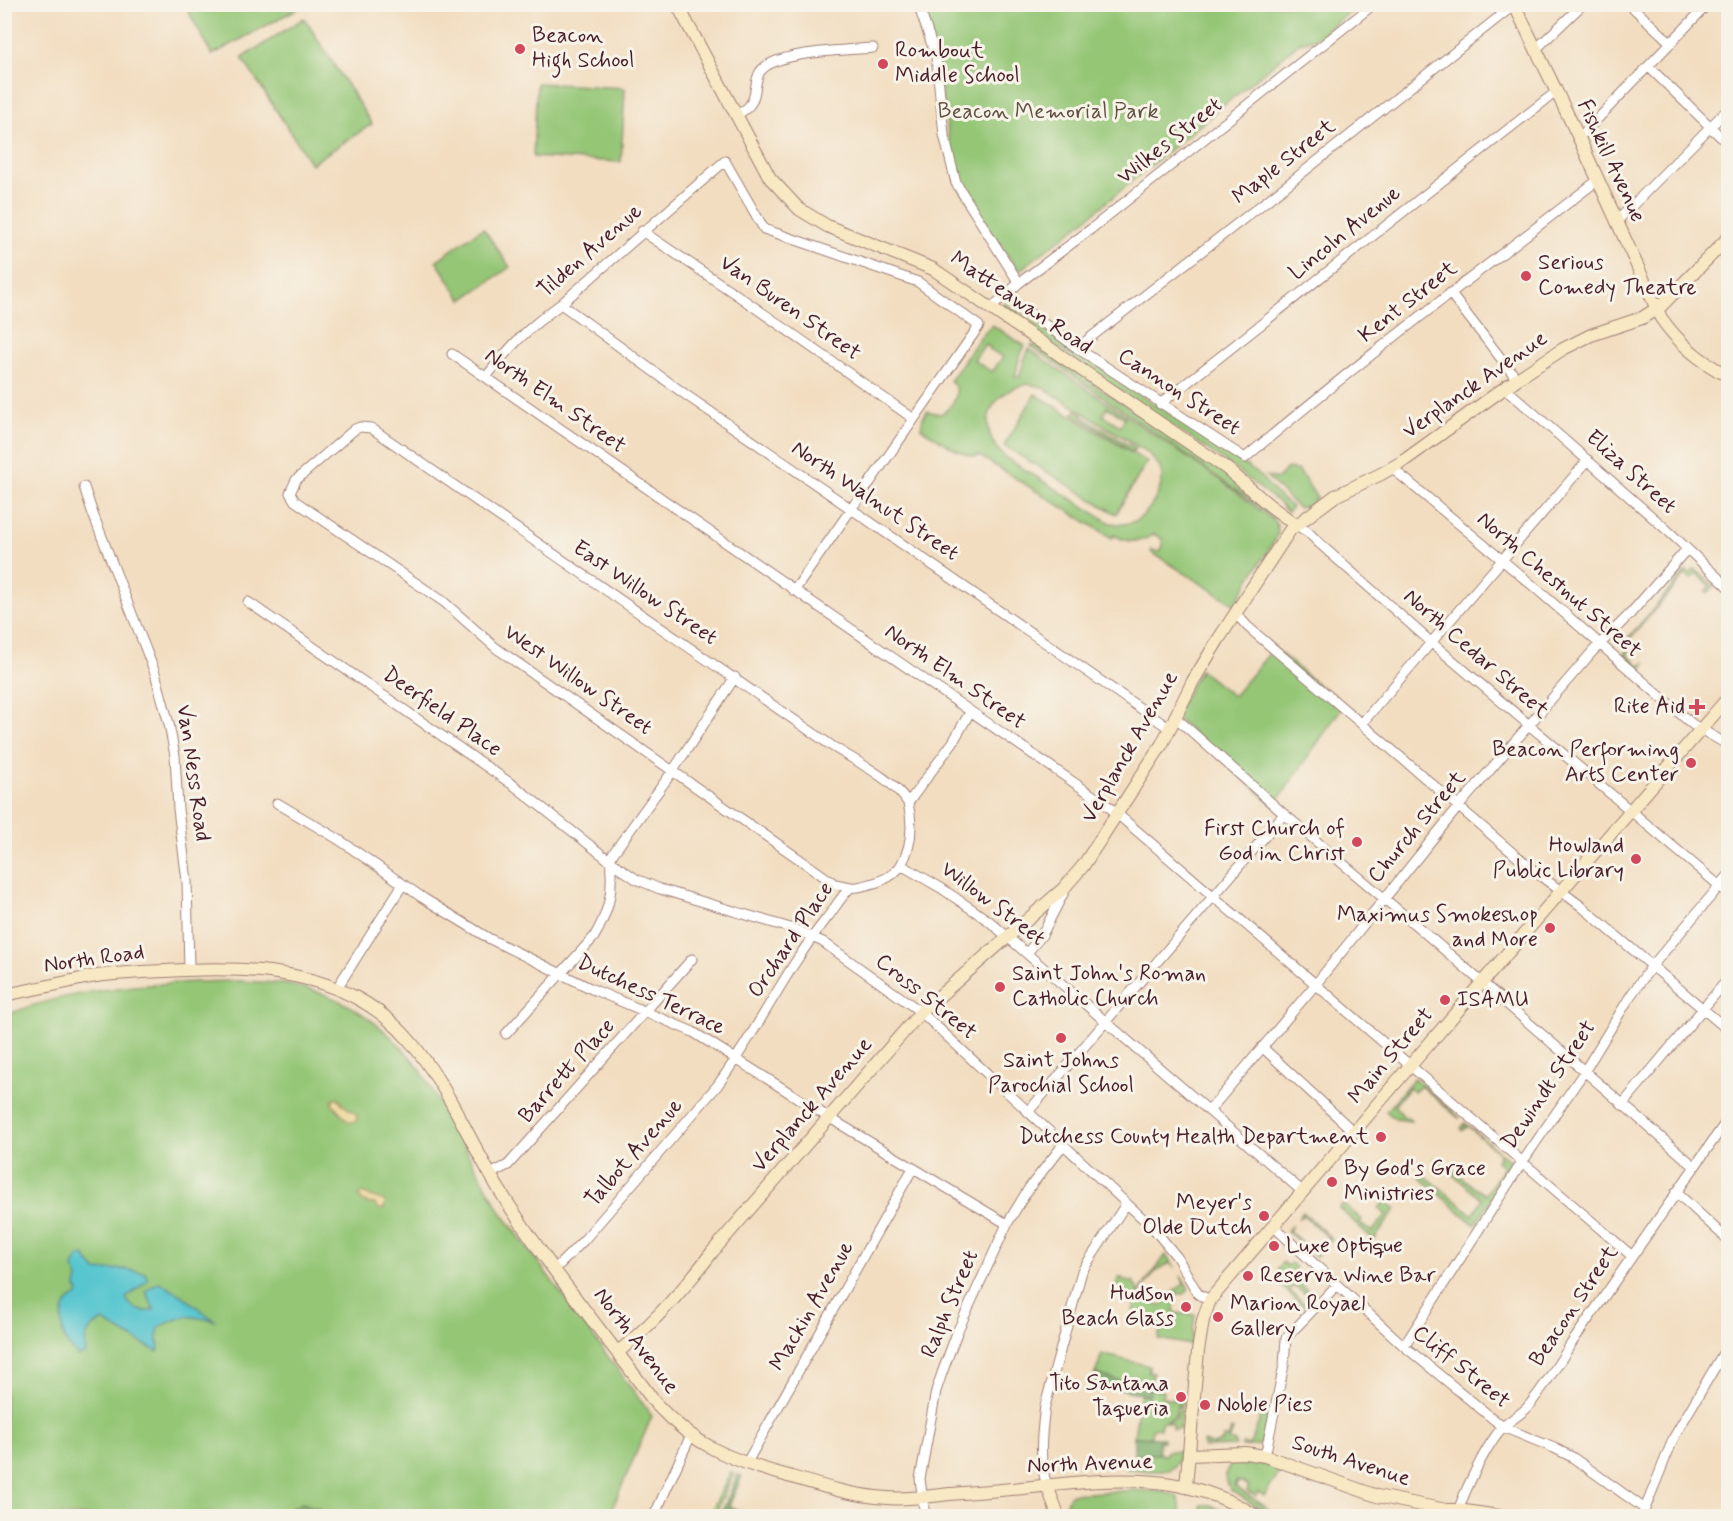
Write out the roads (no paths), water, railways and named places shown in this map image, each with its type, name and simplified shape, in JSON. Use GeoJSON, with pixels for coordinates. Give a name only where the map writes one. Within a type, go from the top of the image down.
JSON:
{"type":"FeatureCollection","features":[{"type":"Feature","properties":{"kind":"main road","name":"Matteawan Road"},"geometry":{"type":"LineString","coordinates":[[678,4],[770,178],[799,208],[827,226],[933,269],[1226,468],[1296,525]]}},
{"type":"Feature","properties":{"kind":"main road","name":"Fishkill Avenue"},"geometry":{"type":"LineString","coordinates":[[1514,5],[1578,136],[1656,309],[1668,329],[1691,352],[1728,376]]}},
{"type":"Feature","properties":{"kind":"main road","name":"Verplanck Avenue"},"geometry":{"type":"LineString","coordinates":[[618,1352],[640,1333],[694,1276],[828,1117],[921,1012],[1068,883],[1083,866],[1162,744],[1193,681],[1290,530],[1335,496],[1392,468],[1563,349],[1591,335],[1642,318],[1656,309],[1728,238]]}},
{"type":"Feature","properties":{"kind":"main road","name":"Main Street"},"geometry":{"type":"LineString","coordinates":[[1186,1486],[1198,1351],[1203,1320],[1210,1300],[1728,698]]}},
{"type":"Feature","properties":{"kind":"main road","name":"North Avenue"},"geometry":{"type":"LineString","coordinates":[[189,969],[282,972],[305,976],[356,997],[382,1014],[399,1029],[419,1051],[444,1088],[512,1210],[555,1269],[656,1404],[704,1445],[746,1464],[827,1487],[887,1498],[923,1497],[1129,1479],[1186,1486],[1233,1504],[1256,1516]]}},
{"type":"Feature","properties":{"kind":"main road","name":"North Road"},"geometry":{"type":"LineString","coordinates":[[4,995],[96,977],[189,969]]}},
{"type":"Feature","properties":{"kind":"main road","name":"South Avenue"},"geometry":{"type":"LineString","coordinates":[[1189,1455],[1245,1453],[1265,1456],[1377,1496],[1458,1513],[1499,1516]]}},
{"type":"Feature","properties":{"kind":"main road"},"geometry":{"type":"LineString","coordinates":[[1047,1485],[1059,1516]]}},
{"type":"Feature","properties":{"kind":"street"},"geometry":{"type":"LineString","coordinates":[[918,4],[936,57],[944,135],[956,183],[1019,283]]}},
{"type":"Feature","properties":{"kind":"street","name":"Wilkes Street"},"geometry":{"type":"LineString","coordinates":[[991,308],[1019,283],[1091,229],[1374,4]]}},
{"type":"Feature","properties":{"kind":"street"},"geometry":{"type":"LineString","coordinates":[[1534,50],[1583,4]]}},
{"type":"Feature","properties":{"kind":"street"},"geometry":{"type":"LineString","coordinates":[[1629,4],[1671,43]]}},
{"type":"Feature","properties":{"kind":"street"},"geometry":{"type":"LineString","coordinates":[[1578,136],[1584,133],[1649,67],[1708,4]]}},
{"type":"Feature","properties":{"kind":"street","name":"Maple Street"},"geometry":{"type":"LineString","coordinates":[[1077,348],[1514,5]]}},
{"type":"Feature","properties":{"kind":"street"},"geometry":{"type":"LineString","coordinates":[[737,115],[750,105],[762,68],[774,61],[827,51],[873,48]]}},
{"type":"Feature","properties":{"kind":"street"},"geometry":{"type":"LineString","coordinates":[[1649,67],[1728,144]]}},
{"type":"Feature","properties":{"kind":"street","name":"Lincoln Avenue"},"geometry":{"type":"LineString","coordinates":[[1160,404],[1417,199],[1556,92]]}},
{"type":"Feature","properties":{"kind":"street"},"geometry":{"type":"LineString","coordinates":[[1616,222],[1728,109]]}},
{"type":"Feature","properties":{"kind":"street","name":"Tilden Avenue"},"geometry":{"type":"LineString","coordinates":[[486,377],[510,345],[534,323],[561,304],[725,161],[764,230],[918,282],[979,326],[914,419]]}},
{"type":"Feature","properties":{"kind":"street","name":"Kent Street"},"geometry":{"type":"LineString","coordinates":[[1245,458],[1302,409],[1598,180]]}},
{"type":"Feature","properties":{"kind":"street","name":"Van Buren Street"},"geometry":{"type":"LineString","coordinates":[[642,231],[914,419]]}},
{"type":"Feature","properties":{"kind":"street"},"geometry":{"type":"LineString","coordinates":[[1450,293],[1517,379]]}},
{"type":"Feature","properties":{"kind":"street","name":"Cannon Street"},"geometry":{"type":"LineString","coordinates":[[1005,295],[1077,348],[1245,458]]}},
{"type":"Feature","properties":{"kind":"street","name":"North Walnut Street"},"geometry":{"type":"LineString","coordinates":[[561,304],[686,395],[1169,728]]}},
{"type":"Feature","properties":{"kind":"street","name":"North Elm Street"},"geometry":{"type":"LineString","coordinates":[[452,354],[1117,814],[1632,1256]]}},
{"type":"Feature","properties":{"kind":"street","name":"Eliza Street"},"geometry":{"type":"LineString","coordinates":[[1505,388],[1728,587]]}},
{"type":"Feature","properties":{"kind":"street"},"geometry":{"type":"LineString","coordinates":[[794,591],[914,419]]}},
{"type":"Feature","properties":{"kind":"street","name":"East Willow Street"},"geometry":{"type":"LineString","coordinates":[[355,429],[371,428],[891,785],[903,794],[908,803]]}},
{"type":"Feature","properties":{"kind":"street","name":"West Willow Street"},"geometry":{"type":"LineString","coordinates":[[355,429],[296,480],[290,493],[295,501],[444,602],[496,648],[672,771],[836,884],[851,887]]}},
{"type":"Feature","properties":{"kind":"street"},"geometry":{"type":"LineString","coordinates":[[1362,723],[1588,460]]}},
{"type":"Feature","properties":{"kind":"street","name":"North Chestnut Street"},"geometry":{"type":"LineString","coordinates":[[1392,468],[1665,702],[1692,724],[1728,745]]}},
{"type":"Feature","properties":{"kind":"street","name":"Van Ness Road"},"geometry":{"type":"LineString","coordinates":[[84,487],[155,673],[169,724],[175,756],[178,809],[188,881],[189,969]]}},
{"type":"Feature","properties":{"kind":"street","name":"North Cedar Street"},"geometry":{"type":"LineString","coordinates":[[1296,525],[1308,532],[1432,643],[1728,893]]}},
{"type":"Feature","properties":{"kind":"street","name":"Church Street"},"geometry":{"type":"LineString","coordinates":[[1209,1111],[1315,985],[1459,806],[1600,644],[1630,614],[1687,549]]}},
{"type":"Feature","properties":{"kind":"street","name":"Deerfield Place"},"geometry":{"type":"LineString","coordinates":[[248,602],[516,787],[610,861]]}},
{"type":"Feature","properties":{"kind":"street"},"geometry":{"type":"LineString","coordinates":[[1236,614],[1459,806],[1728,1030]]}},
{"type":"Feature","properties":{"kind":"street"},"geometry":{"type":"LineString","coordinates":[[506,1034],[594,937],[604,920],[610,898],[610,861],[735,677]]}},
{"type":"Feature","properties":{"kind":"street"},"geometry":{"type":"LineString","coordinates":[[901,865],[911,832],[908,803],[970,712]]}},
{"type":"Feature","properties":{"kind":"street"},"geometry":{"type":"LineString","coordinates":[[1174,717],[1694,1166]]}},
{"type":"Feature","properties":{"kind":"street","name":"Dutchess Terrace"},"geometry":{"type":"LineString","coordinates":[[277,803],[338,839],[403,884],[490,939],[592,989],[693,1032],[828,1117],[1007,1224]]}},
{"type":"Feature","properties":{"kind":"street"},"geometry":{"type":"LineString","coordinates":[[1028,1112],[1284,814]]}},
{"type":"Feature","properties":{"kind":"street","name":"Cross Street"},"geometry":{"type":"LineString","coordinates":[[610,861],[636,879],[660,889],[812,936],[921,1012],[1153,1228],[1177,1257],[1198,1294],[1210,1300]]}},
{"type":"Feature","properties":{"kind":"street","name":"Orchard Place"},"geometry":{"type":"LineString","coordinates":[[737,1059],[812,936],[851,887],[882,880],[894,874],[901,865]]}},
{"type":"Feature","properties":{"kind":"street","name":"Willow Street"},"geometry":{"type":"LineString","coordinates":[[901,865],[942,888],[989,921],[1303,1192]]}},
{"type":"Feature","properties":{"kind":"street","name":"Dewindt Street"},"geometry":{"type":"LineString","coordinates":[[1404,1346],[1522,1162],[1584,1072],[1631,996],[1652,966],[1728,876]]}},
{"type":"Feature","properties":{"kind":"street"},"geometry":{"type":"LineString","coordinates":[[1027,953],[1042,935],[1068,883]]}},
{"type":"Feature","properties":{"kind":"street"},"geometry":{"type":"LineString","coordinates":[[337,988],[403,884]]}},
{"type":"Feature","properties":{"kind":"street","name":"Barrett Place"},"geometry":{"type":"LineString","coordinates":[[490,1174],[508,1164],[692,959]]}},
{"type":"Feature","properties":{"kind":"street"},"geometry":{"type":"LineString","coordinates":[[1622,1105],[1728,979]]}},
{"type":"Feature","properties":{"kind":"street"},"geometry":{"type":"LineString","coordinates":[[1262,1047],[1354,1132]]}},
{"type":"Feature","properties":{"kind":"street","name":"Talbot Avenue"},"geometry":{"type":"LineString","coordinates":[[555,1269],[584,1240],[652,1162],[737,1059]]}},
{"type":"Feature","properties":{"kind":"street","name":"Beacon Street"},"geometry":{"type":"LineString","coordinates":[[1458,1513],[1494,1438],[1503,1427],[1525,1410],[1550,1377],[1728,1119]]}},
{"type":"Feature","properties":{"kind":"street","name":"Ralph Street"},"geometry":{"type":"LineString","coordinates":[[924,1516],[920,1479],[936,1391],[958,1330],[1007,1224],[1029,1188],[1063,1144]]}},
{"type":"Feature","properties":{"kind":"street","name":"Mackin Avenue"},"geometry":{"type":"LineString","coordinates":[[746,1464],[913,1168]]}},
{"type":"Feature","properties":{"kind":"street"},"geometry":{"type":"LineString","coordinates":[[1676,1192],[1728,1240]]}},
{"type":"Feature","properties":{"kind":"street"},"geometry":{"type":"LineString","coordinates":[[1047,1485],[1044,1476],[1042,1439],[1046,1406],[1082,1271],[1126,1204]]}},
{"type":"Feature","properties":{"kind":"street","name":"Cliff Street"},"geometry":{"type":"LineString","coordinates":[[1273,1226],[1404,1346],[1503,1427],[1572,1457],[1643,1513]]}},
{"type":"Feature","properties":{"kind":"street"},"geometry":{"type":"LineString","coordinates":[[1265,1456],[1284,1365],[1286,1338],[1337,1285]]}},
{"type":"Feature","properties":{"kind":"street"},"geometry":{"type":"LineString","coordinates":[[1643,1513],[1674,1437],[1724,1360],[1728,1345]]}},
{"type":"Feature","properties":{"kind":"street"},"geometry":{"type":"LineString","coordinates":[[654,1516],[691,1435]]}},
{"type":"Feature","properties":{"kind":"water"},"geometry":{"type":"Polygon","coordinates":[[[79,1256],[84,1256],[96,1271],[122,1269],[145,1273],[148,1280],[126,1298],[137,1310],[154,1310],[146,1291],[159,1282],[184,1297],[214,1320],[186,1316],[162,1325],[158,1331],[158,1352],[103,1321],[90,1330],[85,1342],[86,1353],[78,1356],[65,1340],[62,1321],[65,1308],[79,1292],[76,1287],[78,1278],[73,1267],[79,1256]]]}},
{"type":"Feature","properties":{"kind":"place","name":"Beacon High School"},"geometry":{"type":"Point","coordinates":[520,49]}},
{"type":"Feature","properties":{"kind":"place","name":"Rombout Middle School"},"geometry":{"type":"Point","coordinates":[883,64]}},
{"type":"Feature","properties":{"kind":"place","name":"Serious Comedy Theatre"},"geometry":{"type":"Point","coordinates":[1526,276]}},
{"type":"Feature","properties":{"kind":"place","name":"Rite Aid"},"geometry":{"type":"Point","coordinates":[1697,707]}},
{"type":"Feature","properties":{"kind":"place","name":"Beacon Performing Arts Center"},"geometry":{"type":"Point","coordinates":[1691,763]}},
{"type":"Feature","properties":{"kind":"place","name":"First Church of God in Christ"},"geometry":{"type":"Point","coordinates":[1357,842]}},
{"type":"Feature","properties":{"kind":"place","name":"Howland Public Library"},"geometry":{"type":"Point","coordinates":[1636,859]}},
{"type":"Feature","properties":{"kind":"place","name":"Maximus Smokeshop and More"},"geometry":{"type":"Point","coordinates":[1550,928]}},
{"type":"Feature","properties":{"kind":"place","name":"Saint John's Roman Catholic Church"},"geometry":{"type":"Point","coordinates":[1000,987]}},
{"type":"Feature","properties":{"kind":"place","name":"ISAMU"},"geometry":{"type":"Point","coordinates":[1445,1000]}},
{"type":"Feature","properties":{"kind":"place","name":"Saint Johns Parochial School"},"geometry":{"type":"Point","coordinates":[1061,1038]}},
{"type":"Feature","properties":{"kind":"place","name":"Dutchess County Health Department"},"geometry":{"type":"Point","coordinates":[1381,1137]}},
{"type":"Feature","properties":{"kind":"place","name":"By God's Grace Ministries"},"geometry":{"type":"Point","coordinates":[1332,1182]}},
{"type":"Feature","properties":{"kind":"place","name":"Meyer's Olde Dutch"},"geometry":{"type":"Point","coordinates":[1264,1216]}},
{"type":"Feature","properties":{"kind":"place","name":"Luxe Optique"},"geometry":{"type":"Point","coordinates":[1274,1246]}},
{"type":"Feature","properties":{"kind":"place","name":"Reserva Wine Bar"},"geometry":{"type":"Point","coordinates":[1248,1276]}},
{"type":"Feature","properties":{"kind":"place","name":"Hudson Beach Glass"},"geometry":{"type":"Point","coordinates":[1186,1307]}},
{"type":"Feature","properties":{"kind":"place","name":"Marion Royael Gallery"},"geometry":{"type":"Point","coordinates":[1218,1317]}},
{"type":"Feature","properties":{"kind":"place","name":"Tito Santana Taqueria"},"geometry":{"type":"Point","coordinates":[1181,1397]}},
{"type":"Feature","properties":{"kind":"place","name":"Noble Pies"},"geometry":{"type":"Point","coordinates":[1205,1405]}},
{"type":"Feature","properties":{"kind":"park label","name":"Beacon Memorial Park"},"geometry":{"type":"Point","coordinates":[1048,112]}}]}
